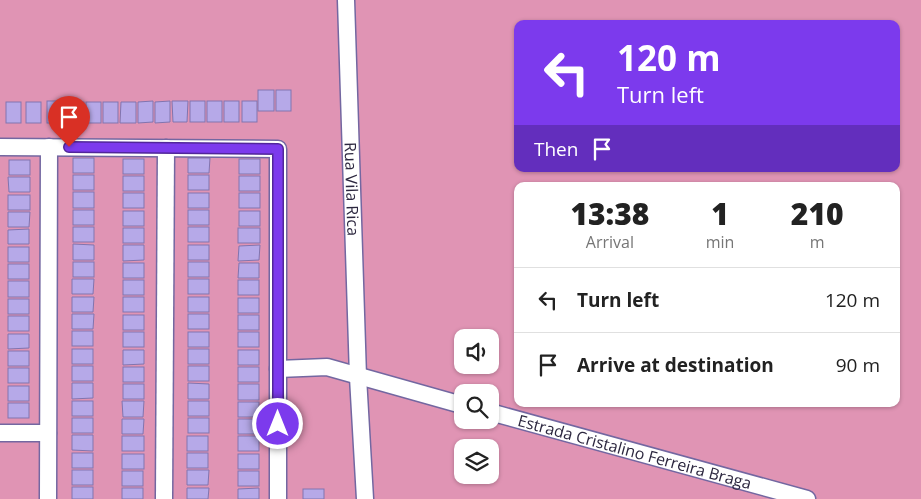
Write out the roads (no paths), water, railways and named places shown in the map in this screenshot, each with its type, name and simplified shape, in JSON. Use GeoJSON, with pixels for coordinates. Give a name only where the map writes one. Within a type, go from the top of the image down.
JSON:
{"type":"FeatureCollection","features":[{"type":"Feature","properties":{"kind":"street","name":"Rua Vila Rica"},"geometry":{"type":"LineString","coordinates":[[346,0],[358,377],[365,499]]}},
{"type":"Feature","properties":{"kind":"street"},"geometry":{"type":"LineString","coordinates":[[0,147],[278,149],[278,499]]}},
{"type":"Feature","properties":{"kind":"street"},"geometry":{"type":"LineString","coordinates":[[48,499],[49,147]]}},
{"type":"Feature","properties":{"kind":"street"},"geometry":{"type":"LineString","coordinates":[[164,499],[166,148]]}},
{"type":"Feature","properties":{"kind":"street"},"geometry":{"type":"LineString","coordinates":[[278,369],[328,367],[454,403]]}},
{"type":"Feature","properties":{"kind":"street","name":"Estrada Cristalino Ferreira Braga"},"geometry":{"type":"LineString","coordinates":[[499,414],[808,499]]}},
{"type":"Feature","properties":{"kind":"street"},"geometry":{"type":"LineString","coordinates":[[0,433],[48,433]]}}]}
